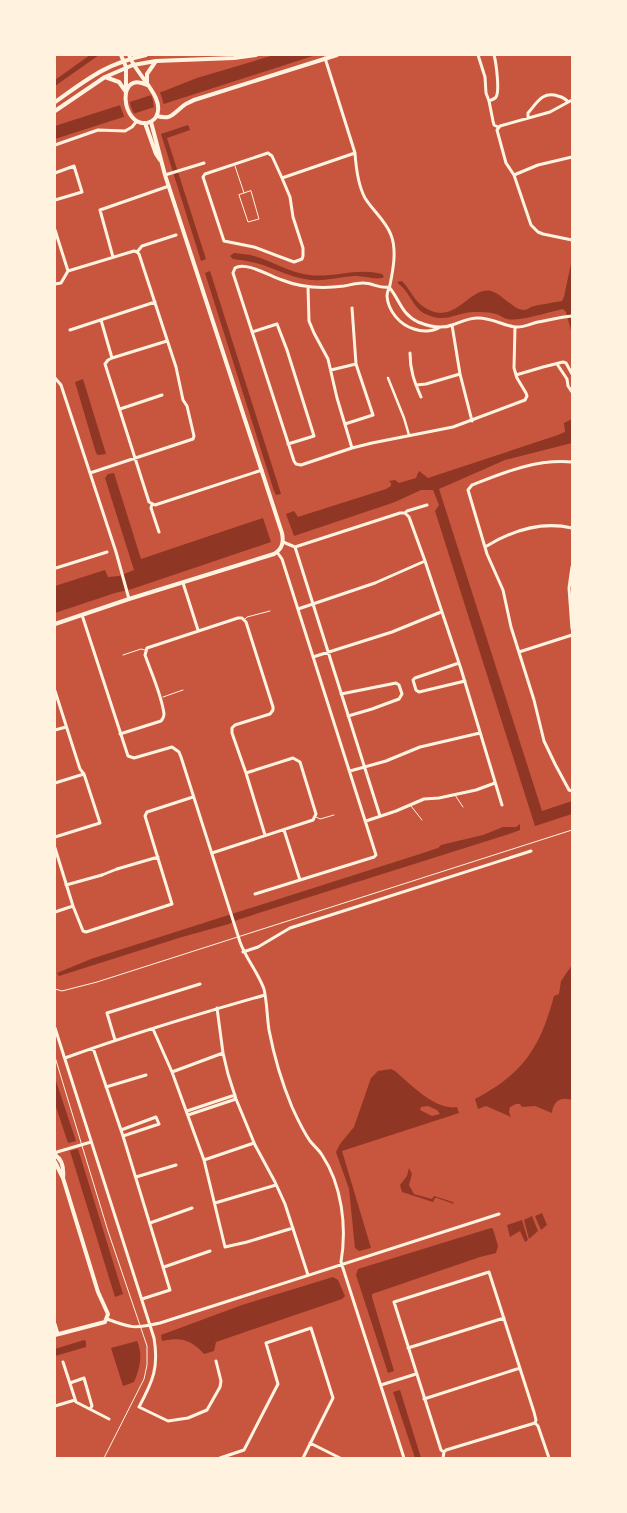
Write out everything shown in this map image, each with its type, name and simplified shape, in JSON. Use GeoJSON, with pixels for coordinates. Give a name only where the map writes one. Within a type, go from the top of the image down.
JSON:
{"type":"FeatureCollection","features":[{"type":"Feature","properties":{"kind":"street"},"geometry":{"type":"LineString","coordinates":[[122,55],[126,68],[128,112],[135,121],[151,122],[157,114],[158,104],[156,98],[133,65],[130,57]]}},
{"type":"Feature","properties":{"kind":"street"},"geometry":{"type":"LineString","coordinates":[[55,102],[94,74],[130,57],[146,55]]}},
{"type":"Feature","properties":{"kind":"street"},"geometry":{"type":"LineString","coordinates":[[55,111],[105,76],[133,65],[156,60],[234,58],[256,55]]}},
{"type":"Feature","properties":{"kind":"street"},"geometry":{"type":"LineString","coordinates":[[157,114],[163,118],[168,117],[194,100],[336,55]]}},
{"type":"Feature","properties":{"kind":"street"},"geometry":{"type":"LineString","coordinates":[[478,55],[485,77],[486,97],[490,101],[494,125],[498,127]]}},
{"type":"Feature","properties":{"kind":"street"},"geometry":{"type":"LineString","coordinates":[[490,101],[498,94],[498,68],[494,55]]}},
{"type":"Feature","properties":{"kind":"street"},"geometry":{"type":"LineString","coordinates":[[325,58],[355,153],[356,169],[361,187],[365,197],[387,226],[392,237],[394,255],[387,294],[388,302],[396,318],[409,327],[423,331],[437,330],[440,327]]}},
{"type":"Feature","properties":{"kind":"street"},"geometry":{"type":"LineString","coordinates":[[148,86],[147,74],[156,60]]}},
{"type":"Feature","properties":{"kind":"street"},"geometry":{"type":"LineString","coordinates":[[105,76],[119,82],[126,93]]}},
{"type":"Feature","properties":{"kind":"street"},"geometry":{"type":"LineString","coordinates":[[126,93],[130,84],[135,81],[140,81],[148,86]]}},
{"type":"Feature","properties":{"kind":"street"},"geometry":{"type":"LineString","coordinates":[[528,118],[528,113],[544,95],[552,94],[570,101]]}},
{"type":"Feature","properties":{"kind":"street"},"geometry":{"type":"LineString","coordinates":[[498,127],[550,111],[570,101]]}},
{"type":"Feature","properties":{"kind":"street"},"geometry":{"type":"LineString","coordinates":[[55,145],[98,130],[129,130],[135,121]]}},
{"type":"Feature","properties":{"kind":"street"},"geometry":{"type":"LineString","coordinates":[[151,122],[161,162]]}},
{"type":"Feature","properties":{"kind":"street"},"geometry":{"type":"LineString","coordinates":[[55,624],[277,552],[282,547],[283,542],[282,533],[262,470],[169,186],[168,174],[156,154],[145,123]]}},
{"type":"Feature","properties":{"kind":"street"},"geometry":{"type":"LineString","coordinates":[[498,127],[497,132],[506,163],[514,175],[531,225],[543,234],[572,239]]}},
{"type":"Feature","properties":{"kind":"street"},"geometry":{"type":"LineString","coordinates":[[268,153],[272,156],[282,178],[290,197],[293,217],[303,248],[302,259],[296,262],[254,247],[224,241],[203,177],[206,172],[268,153]]}},
{"type":"Feature","properties":{"kind":"street"},"geometry":{"type":"LineString","coordinates":[[282,178],[355,153]]}},
{"type":"Feature","properties":{"kind":"street"},"geometry":{"type":"LineString","coordinates":[[514,175],[539,165],[572,158]]}},
{"type":"Feature","properties":{"kind":"street"},"geometry":{"type":"LineString","coordinates":[[168,174],[204,163]]}},
{"type":"Feature","properties":{"kind":"street"},"geometry":{"type":"LineString","coordinates":[[55,172],[74,166],[82,192],[55,200]]}},
{"type":"Feature","properties":{"kind":"street"},"geometry":{"type":"LineString","coordinates":[[113,257],[100,210],[169,186]]}},
{"type":"Feature","properties":{"kind":"street"},"geometry":{"type":"LineString","coordinates":[[55,230],[68,272]]}},
{"type":"Feature","properties":{"kind":"street"},"geometry":{"type":"LineString","coordinates":[[138,252],[142,246],[176,235]]}},
{"type":"Feature","properties":{"kind":"street"},"geometry":{"type":"LineString","coordinates":[[55,284],[62,282],[68,272],[134,251],[138,252]]}},
{"type":"Feature","properties":{"kind":"street"},"geometry":{"type":"LineString","coordinates":[[90,473],[191,440],[194,436],[187,406],[183,400],[176,367],[138,252]]}},
{"type":"Feature","properties":{"kind":"street"},"geometry":{"type":"LineString","coordinates":[[389,287],[384,288],[362,283],[332,287],[308,287],[287,282],[251,268],[239,266],[235,268],[233,273],[295,463],[300,465],[390,438],[435,431],[472,421],[526,400],[526,393],[516,376],[513,363],[515,327]]}},
{"type":"Feature","properties":{"kind":"street"},"geometry":{"type":"LineString","coordinates":[[308,287],[309,321],[325,351],[352,448]]}},
{"type":"Feature","properties":{"kind":"street"},"geometry":{"type":"LineString","coordinates":[[389,287],[394,292],[401,307],[411,317],[425,325],[440,327],[468,319],[480,318],[515,327],[524,327],[572,316]]}},
{"type":"Feature","properties":{"kind":"street"},"geometry":{"type":"LineString","coordinates":[[70,330],[155,302]]}},
{"type":"Feature","properties":{"kind":"street"},"geometry":{"type":"LineString","coordinates":[[345,424],[373,415],[356,364],[352,308]]}},
{"type":"Feature","properties":{"kind":"street"},"geometry":{"type":"LineString","coordinates":[[101,320],[112,358]]}},
{"type":"Feature","properties":{"kind":"street"},"geometry":{"type":"LineString","coordinates":[[252,332],[277,324],[287,350],[314,436],[288,444]]}},
{"type":"Feature","properties":{"kind":"street"},"geometry":{"type":"LineString","coordinates":[[452,325],[460,374],[472,421]]}},
{"type":"Feature","properties":{"kind":"street"},"geometry":{"type":"LineString","coordinates":[[159,532],[151,508],[152,504],[149,502],[105,364],[112,358],[167,341]]}},
{"type":"Feature","properties":{"kind":"street"},"geometry":{"type":"LineString","coordinates":[[410,353],[410,365],[421,397]]}},
{"type":"Feature","properties":{"kind":"street"},"geometry":{"type":"LineString","coordinates":[[516,376],[543,366],[563,362],[566,363],[572,374]]}},
{"type":"Feature","properties":{"kind":"street"},"geometry":{"type":"LineString","coordinates":[[331,370],[356,364]]}},
{"type":"Feature","properties":{"kind":"street"},"geometry":{"type":"LineString","coordinates":[[557,364],[567,379],[568,386],[572,392]]}},
{"type":"Feature","properties":{"kind":"street"},"geometry":{"type":"LineString","coordinates":[[416,385],[460,374]]}},
{"type":"Feature","properties":{"kind":"street"},"geometry":{"type":"LineString","coordinates":[[55,378],[61,384],[130,599]]}},
{"type":"Feature","properties":{"kind":"street"},"geometry":{"type":"LineString","coordinates":[[388,378],[409,435]]}},
{"type":"Feature","properties":{"kind":"street"},"geometry":{"type":"LineString","coordinates":[[120,409],[162,395]]}},
{"type":"Feature","properties":{"kind":"street"},"geometry":{"type":"LineString","coordinates":[[572,462],[558,461],[522,467],[468,488],[485,547],[503,590],[511,627],[534,700],[544,741],[559,773],[572,791]]}},
{"type":"Feature","properties":{"kind":"street"},"geometry":{"type":"LineString","coordinates":[[152,504],[155,505],[262,470]]}},
{"type":"Feature","properties":{"kind":"street"},"geometry":{"type":"LineString","coordinates":[[283,542],[295,547],[427,505]]}},
{"type":"Feature","properties":{"kind":"street"},"geometry":{"type":"LineString","coordinates":[[405,513],[425,561],[465,681],[502,805]]}},
{"type":"Feature","properties":{"kind":"street"},"geometry":{"type":"LineString","coordinates":[[485,547],[524,530],[539,526],[572,528]]}},
{"type":"Feature","properties":{"kind":"street"},"geometry":{"type":"LineString","coordinates":[[295,547],[380,816]]}},
{"type":"Feature","properties":{"kind":"street"},"geometry":{"type":"LineString","coordinates":[[55,567],[107,552]]}},
{"type":"Feature","properties":{"kind":"street"},"geometry":{"type":"LineString","coordinates":[[256,894],[376,855],[282,559],[277,552]]}},
{"type":"Feature","properties":{"kind":"street"},"geometry":{"type":"LineString","coordinates":[[298,609],[375,583],[425,561]]}},
{"type":"Feature","properties":{"kind":"street"},"geometry":{"type":"LineString","coordinates":[[572,566],[569,588],[572,629]]}},
{"type":"Feature","properties":{"kind":"street"},"geometry":{"type":"LineString","coordinates":[[183,583],[198,630]]}},
{"type":"Feature","properties":{"kind":"street"},"geometry":{"type":"LineString","coordinates":[[313,657],[392,632],[441,612]]}},
{"type":"Feature","properties":{"kind":"street"},"geometry":{"type":"LineString","coordinates":[[82,616],[127,754],[132,758],[172,747],[179,752],[243,952],[256,971],[265,995],[269,1030],[276,1061],[292,1108],[310,1140],[328,1165],[336,1186],[344,1230],[341,1262],[404,1458]]}},
{"type":"Feature","properties":{"kind":"street"},"geometry":{"type":"LineString","coordinates":[[120,734],[161,721],[164,715],[145,655],[149,647],[238,618],[245,619],[273,710],[270,714],[235,725],[232,728],[232,733],[265,835]]}},
{"type":"Feature","properties":{"kind":"street"},"geometry":{"type":"LineString","coordinates":[[519,652],[572,635]]}},
{"type":"Feature","properties":{"kind":"street"},"geometry":{"type":"LineString","coordinates":[[459,663],[415,678],[414,684],[419,692],[465,681]]}},
{"type":"Feature","properties":{"kind":"street"},"geometry":{"type":"LineString","coordinates":[[341,694],[396,683],[399,685],[402,694],[399,699],[348,716]]}},
{"type":"Feature","properties":{"kind":"street"},"geometry":{"type":"LineString","coordinates":[[55,691],[80,769],[84,774],[100,823],[55,837]]}},
{"type":"Feature","properties":{"kind":"street"},"geometry":{"type":"LineString","coordinates":[[55,730],[66,727]]}},
{"type":"Feature","properties":{"kind":"street"},"geometry":{"type":"LineString","coordinates":[[350,771],[386,761],[420,747],[480,733]]}},
{"type":"Feature","properties":{"kind":"street"},"geometry":{"type":"LineString","coordinates":[[212,853],[313,820],[316,814],[300,762],[293,758],[246,773]]}},
{"type":"Feature","properties":{"kind":"street"},"geometry":{"type":"LineString","coordinates":[[55,783],[84,774]]}},
{"type":"Feature","properties":{"kind":"street"},"geometry":{"type":"LineString","coordinates":[[366,821],[424,800],[476,790],[495,783]]}},
{"type":"Feature","properties":{"kind":"street"},"geometry":{"type":"LineString","coordinates":[[55,848],[83,931],[86,932],[172,904],[144,816],[147,812],[193,797]]}},
{"type":"Feature","properties":{"kind":"street"},"geometry":{"type":"LineString","coordinates":[[284,830],[300,880]]}},
{"type":"Feature","properties":{"kind":"street"},"geometry":{"type":"LineString","coordinates":[[243,952],[258,947],[290,928],[531,851]]}},
{"type":"Feature","properties":{"kind":"street"},"geometry":{"type":"LineString","coordinates":[[66,885],[158,857]]}},
{"type":"Feature","properties":{"kind":"street"},"geometry":{"type":"LineString","coordinates":[[55,912],[73,906]]}},
{"type":"Feature","properties":{"kind":"street"},"geometry":{"type":"LineString","coordinates":[[115,1040],[107,1014],[200,984]]}},
{"type":"Feature","properties":{"kind":"street"},"geometry":{"type":"LineString","coordinates":[[65,1058],[115,1040],[265,995]]}},
{"type":"Feature","properties":{"kind":"street"},"geometry":{"type":"LineString","coordinates":[[217,1008],[223,1053],[236,1099],[254,1143],[285,1204],[308,1275]]}},
{"type":"Feature","properties":{"kind":"street"},"geometry":{"type":"LineString","coordinates":[[55,1028],[156,1346],[156,1364],[152,1382],[140,1407],[168,1421],[188,1418],[207,1410],[220,1387],[221,1381],[216,1361]]}},
{"type":"Feature","properties":{"kind":"street"},"geometry":{"type":"LineString","coordinates":[[153,1029],[188,1113],[204,1160],[225,1247],[292,1228]]}},
{"type":"Feature","properties":{"kind":"street"},"geometry":{"type":"LineString","coordinates":[[93,1048],[123,1136],[170,1290],[142,1299]]}},
{"type":"Feature","properties":{"kind":"street"},"geometry":{"type":"LineString","coordinates":[[172,1072],[223,1053]]}},
{"type":"Feature","properties":{"kind":"street"},"geometry":{"type":"LineString","coordinates":[[106,1087],[146,1075]]}},
{"type":"Feature","properties":{"kind":"street"},"geometry":{"type":"LineString","coordinates":[[188,1113],[235,1095]]}},
{"type":"Feature","properties":{"kind":"street"},"geometry":{"type":"LineString","coordinates":[[188,1113],[236,1099]]}},
{"type":"Feature","properties":{"kind":"street"},"geometry":{"type":"LineString","coordinates":[[121,1130],[156,1117],[159,1124],[123,1136]]}},
{"type":"Feature","properties":{"kind":"street"},"geometry":{"type":"LineString","coordinates":[[63,1178],[64,1173],[61,1160],[56,1154],[91,1142]]}},
{"type":"Feature","properties":{"kind":"street"},"geometry":{"type":"LineString","coordinates":[[204,1160],[254,1143]]}},
{"type":"Feature","properties":{"kind":"street"},"geometry":{"type":"LineString","coordinates":[[55,1162],[63,1178],[98,1292],[108,1314],[105,1322],[56,1335],[55,1324]]}},
{"type":"Feature","properties":{"kind":"street"},"geometry":{"type":"LineString","coordinates":[[136,1177],[176,1165]]}},
{"type":"Feature","properties":{"kind":"street"},"geometry":{"type":"LineString","coordinates":[[215,1203],[276,1185]]}},
{"type":"Feature","properties":{"kind":"street"},"geometry":{"type":"LineString","coordinates":[[150,1224],[192,1208]]}},
{"type":"Feature","properties":{"kind":"street"},"geometry":{"type":"LineString","coordinates":[[107,1319],[138,1328],[150,1326],[499,1214]]}},
{"type":"Feature","properties":{"kind":"street"},"geometry":{"type":"LineString","coordinates":[[164,1267],[210,1251]]}},
{"type":"Feature","properties":{"kind":"street"},"geometry":{"type":"LineString","coordinates":[[444,1452],[441,1450],[394,1302],[489,1272],[534,1412],[535,1423],[538,1426],[549,1458]]}},
{"type":"Feature","properties":{"kind":"street"},"geometry":{"type":"LineString","coordinates":[[408,1348],[504,1318]]}},
{"type":"Feature","properties":{"kind":"street"},"geometry":{"type":"LineString","coordinates":[[220,1458],[244,1450],[278,1384],[266,1342],[311,1328],[333,1398],[303,1458]]}},
{"type":"Feature","properties":{"kind":"street"},"geometry":{"type":"LineString","coordinates":[[63,1362],[76,1402],[109,1419]]}},
{"type":"Feature","properties":{"kind":"street"},"geometry":{"type":"LineString","coordinates":[[424,1399],[520,1368]]}},
{"type":"Feature","properties":{"kind":"street"},"geometry":{"type":"LineString","coordinates":[[380,1385],[416,1374]]}},
{"type":"Feature","properties":{"kind":"street"},"geometry":{"type":"LineString","coordinates":[[70,1383],[84,1378],[92,1406],[90,1409]]}},
{"type":"Feature","properties":{"kind":"street"},"geometry":{"type":"LineString","coordinates":[[55,1406],[75,1400]]}},
{"type":"Feature","properties":{"kind":"street"},"geometry":{"type":"LineString","coordinates":[[444,1452],[535,1423]]}},
{"type":"Feature","properties":{"kind":"street"},"geometry":{"type":"LineString","coordinates":[[310,1444],[340,1458]]}},
{"type":"Feature","properties":{"kind":"street"},"geometry":{"type":"LineString","coordinates":[[443,1458],[444,1452]]}},
{"type":"Feature","properties":{"kind":"lane"},"geometry":{"type":"LineString","coordinates":[[234,164],[244,193]]}},
{"type":"Feature","properties":{"kind":"lane"},"geometry":{"type":"LineString","coordinates":[[251,192],[259,219],[248,222],[239,195],[244,193],[251,192]]}},
{"type":"Feature","properties":{"kind":"lane"},"geometry":{"type":"LineString","coordinates":[[245,619],[270,611]]}},
{"type":"Feature","properties":{"kind":"lane"},"geometry":{"type":"LineString","coordinates":[[123,655],[142,649],[146,650]]}},
{"type":"Feature","properties":{"kind":"lane"},"geometry":{"type":"LineString","coordinates":[[159,698],[183,690]]}},
{"type":"Feature","properties":{"kind":"lane"},"geometry":{"type":"LineString","coordinates":[[454,795],[463,807]]}},
{"type":"Feature","properties":{"kind":"lane"},"geometry":{"type":"LineString","coordinates":[[411,805],[422,820]]}},
{"type":"Feature","properties":{"kind":"lane"},"geometry":{"type":"LineString","coordinates":[[315,816],[320,819],[334,815]]}},
{"type":"Feature","properties":{"kind":"lane"},"geometry":{"type":"LineString","coordinates":[[55,989],[62,991],[75,988],[572,830]]}},
{"type":"Feature","properties":{"kind":"lane"},"geometry":{"type":"LineString","coordinates":[[55,1057],[108,1231],[148,1346],[144,1379],[104,1458]]}},
{"type":"Feature","properties":{"kind":"lane"},"geometry":{"type":"LineString","coordinates":[[55,1148],[56,1154]]}},
{"type":"Feature","properties":{"kind":"shaded area"},"geometry":{"type":"Polygon","coordinates":[[[90,55],[99,55],[55,86],[55,80],[90,55]]]}},
{"type":"Feature","properties":{"kind":"shaded area"},"geometry":{"type":"Polygon","coordinates":[[[274,55],[316,55],[55,139],[55,126],[164,91],[197,78],[274,55]]]}},
{"type":"Feature","properties":{"kind":"shaded area"},"geometry":{"type":"Polygon","coordinates":[[[188,125],[190,130],[167,138],[206,259],[201,261],[161,134],[188,125]]]}},
{"type":"Feature","properties":{"kind":"shaded area"},"geometry":{"type":"Polygon","coordinates":[[[234,253],[254,256],[309,275],[372,272],[382,274],[384,277],[354,276],[311,280],[248,261],[233,259],[230,256],[234,253]]]}},
{"type":"Feature","properties":{"kind":"shaded area"},"geometry":{"type":"Polygon","coordinates":[[[572,259],[572,334],[566,312],[563,309],[512,320],[496,314],[482,312],[446,318],[435,317],[420,311],[397,282],[402,281],[424,307],[435,312],[444,313],[453,310],[483,291],[494,292],[516,308],[525,310],[535,306],[562,301],[572,259]]]}},
{"type":"Feature","properties":{"kind":"shaded area"},"geometry":{"type":"Polygon","coordinates":[[[210,271],[281,494],[276,495],[274,491],[205,273],[210,271]]]}},
{"type":"Feature","properties":{"kind":"shaded area"},"geometry":{"type":"Polygon","coordinates":[[[83,379],[106,454],[98,455],[96,453],[75,382],[83,379]]]}},
{"type":"Feature","properties":{"kind":"shaded area"},"geometry":{"type":"Polygon","coordinates":[[[572,419],[572,443],[505,460],[439,489],[542,811],[572,801],[572,814],[535,826],[435,511],[439,505],[433,490],[421,490],[395,502],[294,536],[286,514],[294,511],[298,517],[386,489],[391,486],[389,481],[395,480],[399,483],[416,478],[419,471],[428,478],[558,435],[565,432],[564,423],[572,419]]]}},
{"type":"Feature","properties":{"kind":"shaded area"},"geometry":{"type":"Polygon","coordinates":[[[114,473],[141,559],[263,518],[271,542],[55,613],[55,586],[105,570],[108,577],[119,576],[134,570],[105,478],[108,474],[114,473]]]}},
{"type":"Feature","properties":{"kind":"shaded area"},"geometry":{"type":"Polygon","coordinates":[[[520,824],[520,830],[512,833],[229,924],[59,976],[57,973],[91,959],[420,854],[438,848],[441,845],[483,835],[503,827],[516,827],[520,824]]]}},
{"type":"Feature","properties":{"kind":"shaded area"},"geometry":{"type":"Polygon","coordinates":[[[572,965],[572,1100],[558,1100],[554,1105],[552,1113],[535,1106],[522,1107],[520,1104],[516,1104],[510,1107],[511,1117],[486,1106],[478,1109],[475,1099],[506,1080],[527,1058],[536,1045],[549,1014],[554,996],[559,994],[561,981],[572,965]]]}},
{"type":"Feature","properties":{"kind":"shaded area"},"geometry":{"type":"Polygon","coordinates":[[[391,1069],[395,1071],[432,1101],[449,1107],[457,1107],[459,1113],[342,1151],[371,1248],[359,1251],[355,1248],[349,1189],[336,1152],[354,1127],[371,1078],[378,1071],[391,1069]],[[428,1106],[421,1107],[420,1110],[432,1116],[440,1114],[437,1110],[428,1106]]]}},
{"type":"Feature","properties":{"kind":"shaded area"},"geometry":{"type":"Polygon","coordinates":[[[55,1078],[76,1141],[68,1143],[55,1104],[55,1078]]]}},
{"type":"Feature","properties":{"kind":"shaded area"},"geometry":{"type":"Polygon","coordinates":[[[78,1149],[123,1294],[115,1297],[70,1151],[78,1149]]]}},
{"type":"Feature","properties":{"kind":"shaded area"},"geometry":{"type":"Polygon","coordinates":[[[409,1168],[412,1174],[409,1185],[414,1194],[432,1199],[434,1196],[454,1204],[437,1198],[433,1202],[402,1192],[400,1185],[407,1176],[409,1168]]]}},
{"type":"Feature","properties":{"kind":"shaded area"},"geometry":{"type":"Polygon","coordinates":[[[542,1213],[547,1225],[541,1230],[535,1216],[542,1213]]]}},
{"type":"Feature","properties":{"kind":"shaded area"},"geometry":{"type":"Polygon","coordinates":[[[532,1216],[538,1231],[529,1239],[524,1220],[532,1216]]]}},
{"type":"Feature","properties":{"kind":"shaded area"},"geometry":{"type":"Polygon","coordinates":[[[522,1220],[528,1240],[525,1242],[520,1231],[510,1237],[507,1225],[522,1220]]]}},
{"type":"Feature","properties":{"kind":"shaded area"},"geometry":{"type":"Polygon","coordinates":[[[491,1228],[493,1229],[498,1246],[496,1253],[372,1294],[394,1371],[388,1373],[356,1275],[358,1269],[491,1228]]]}},
{"type":"Feature","properties":{"kind":"shaded area"},"geometry":{"type":"Polygon","coordinates":[[[333,1277],[338,1280],[345,1296],[342,1299],[216,1342],[214,1351],[204,1354],[186,1341],[175,1339],[162,1341],[161,1335],[242,1305],[333,1277]]]}},
{"type":"Feature","properties":{"kind":"shaded area"},"geometry":{"type":"Polygon","coordinates":[[[86,1341],[86,1347],[55,1356],[55,1349],[86,1341]]]}},
{"type":"Feature","properties":{"kind":"shaded area"},"geometry":{"type":"Polygon","coordinates":[[[137,1341],[140,1356],[138,1372],[134,1382],[123,1386],[111,1348],[137,1341]]]}},
{"type":"Feature","properties":{"kind":"shaded area"},"geometry":{"type":"Polygon","coordinates":[[[400,1390],[421,1458],[415,1458],[393,1392],[400,1390]]]}},
{"type":"Feature","properties":{"kind":"pier"},"geometry":{"type":"Polygon","coordinates":[[[159,90],[164,106],[154,109],[150,92],[159,90]]]}},
{"type":"Feature","properties":{"kind":"pier"},"geometry":{"type":"Polygon","coordinates":[[[129,99],[135,116],[125,119],[119,102],[129,99]]]}}]}
